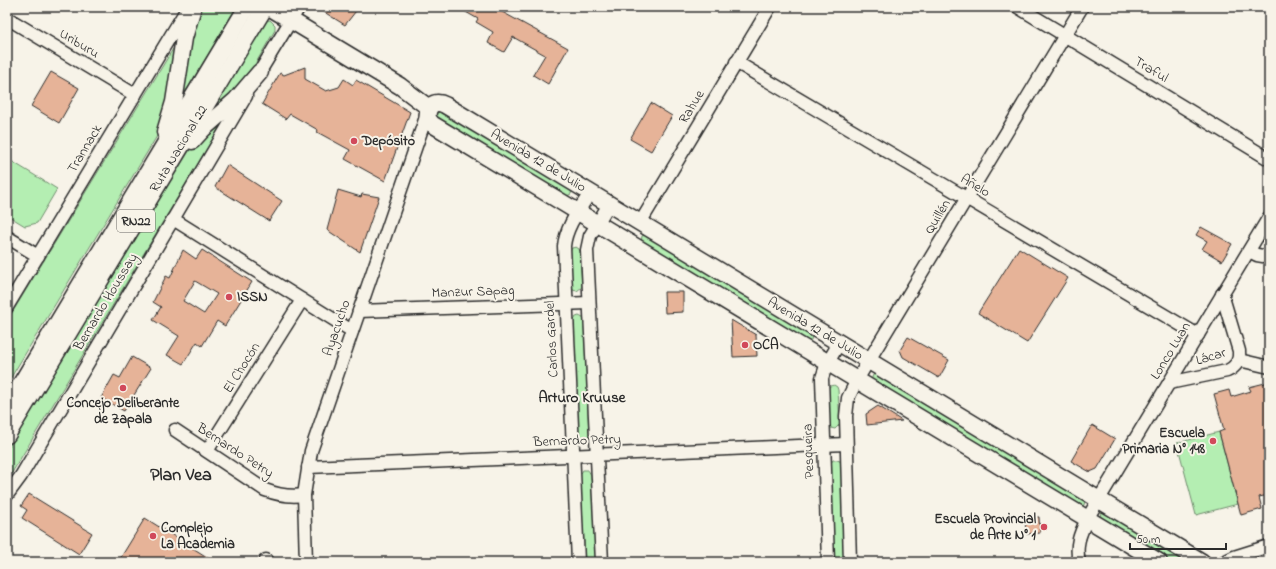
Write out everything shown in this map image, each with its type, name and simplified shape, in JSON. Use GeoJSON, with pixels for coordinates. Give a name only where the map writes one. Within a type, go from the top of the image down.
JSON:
{"type":"FeatureCollection","features":[{"type":"Feature","properties":{"kind":"main road"},"geometry":{"type":"LineString","coordinates":[[152,165],[171,114],[184,38],[193,7]]}},
{"type":"Feature","properties":{"kind":"main road","name":"Ruta Nacional 22"},"geometry":{"type":"LineString","coordinates":[[7,407],[247,7]]}},
{"type":"Feature","properties":{"kind":"main road","name":"Ruta Nacional 22"},"geometry":{"type":"LineString","coordinates":[[7,435],[265,7]]}},
{"type":"Feature","properties":{"kind":"main road"},"geometry":{"type":"LineString","coordinates":[[270,7],[400,86],[428,108]]}},
{"type":"Feature","properties":{"kind":"main road"},"geometry":{"type":"LineString","coordinates":[[170,164],[203,129],[236,100],[260,72]]}},
{"type":"Feature","properties":{"kind":"main road","name":"Avenida 12 de Julio"},"geometry":{"type":"LineString","coordinates":[[1159,562],[432,124],[428,119],[428,108],[438,103],[445,105],[1202,562]]}},
{"type":"Feature","properties":{"kind":"street","name":"Trannack"},"geometry":{"type":"LineString","coordinates":[[7,307],[188,7]]}},
{"type":"Feature","properties":{"kind":"street","name":"Bernardo Houssay"},"geometry":{"type":"LineString","coordinates":[[7,495],[20,476],[299,7]]}},
{"type":"Feature","properties":{"kind":"street","name":"Rahue"},"geometry":{"type":"LineString","coordinates":[[640,223],[770,7]]}},
{"type":"Feature","properties":{"kind":"street","name":"Traful"},"geometry":{"type":"LineString","coordinates":[[1018,7],[1269,159]]}},
{"type":"Feature","properties":{"kind":"street","name":"Quillén"},"geometry":{"type":"LineString","coordinates":[[857,380],[1082,7]]}},
{"type":"Feature","properties":{"kind":"street","name":"Uriburu"},"geometry":{"type":"LineString","coordinates":[[7,18],[135,95]]}},
{"type":"Feature","properties":{"kind":"street","name":"Añelo"},"geometry":{"type":"LineString","coordinates":[[736,62],[1198,335]]}},
{"type":"Feature","properties":{"kind":"street","name":"Ayacucho"},"geometry":{"type":"LineString","coordinates":[[306,562],[304,495],[308,467],[315,440],[428,108]]}},
{"type":"Feature","properties":{"kind":"street","name":"Carlos Gardel"},"geometry":{"type":"LineString","coordinates":[[578,562],[563,252],[564,239],[590,192]]}},
{"type":"Feature","properties":{"kind":"street"},"geometry":{"type":"LineString","coordinates":[[602,562],[587,245],[590,236],[609,204]]}},
{"type":"Feature","properties":{"kind":"street","name":"Lonco Luan"},"geometry":{"type":"LineString","coordinates":[[1078,562],[1078,539],[1087,519],[1269,217]]}},
{"type":"Feature","properties":{"kind":"street"},"geometry":{"type":"LineString","coordinates":[[173,219],[352,331]]}},
{"type":"Feature","properties":{"kind":"street"},"geometry":{"type":"LineString","coordinates":[[7,237],[38,256]]}},
{"type":"Feature","properties":{"kind":"street"},"geometry":{"type":"LineString","coordinates":[[1249,251],[1257,255],[1269,257]]}},
{"type":"Feature","properties":{"kind":"street","name":"Lácar"},"geometry":{"type":"LineString","coordinates":[[1169,383],[1227,371],[1234,367],[1239,360],[1239,351],[1222,294]]}},
{"type":"Feature","properties":{"kind":"street","name":"El Chocón"},"geometry":{"type":"LineString","coordinates":[[207,451],[302,300]]}},
{"type":"Feature","properties":{"kind":"street","name":"Manzur Sapag"},"geometry":{"type":"LineString","coordinates":[[359,311],[589,303]]}},
{"type":"Feature","properties":{"kind":"street","name":"Pesqueira"},"geometry":{"type":"LineString","coordinates":[[828,562],[822,378],[823,372],[839,343]]}},
{"type":"Feature","properties":{"kind":"street"},"geometry":{"type":"LineString","coordinates":[[1239,360],[1269,367]]}},
{"type":"Feature","properties":{"kind":"street"},"geometry":{"type":"LineString","coordinates":[[850,562],[846,444],[847,403],[857,380]]}},
{"type":"Feature","properties":{"kind":"street","name":"Bernardo Petry"},"geometry":{"type":"LineString","coordinates":[[175,430],[265,490],[286,496],[304,495]]}},
{"type":"Feature","properties":{"kind":"street","name":"Bernardo Petry"},"geometry":{"type":"LineString","coordinates":[[308,467],[846,444]]}},
{"type":"Feature","properties":{"kind":"street"},"geometry":{"type":"LineString","coordinates":[[1224,562],[1234,557],[1269,546]]}},
{"type":"Feature","properties":{"kind":"green space"},"geometry":{"type":"Polygon","coordinates":[[[202,7],[237,7],[180,101],[190,41],[202,7]]]}},
{"type":"Feature","properties":{"kind":"green space"},"geometry":{"type":"Polygon","coordinates":[[[270,20],[275,25],[275,30],[246,80],[203,123],[265,21],[270,20]]]}},
{"type":"Feature","properties":{"kind":"green space"},"geometry":{"type":"Polygon","coordinates":[[[176,44],[169,97],[160,131],[7,384],[7,321],[176,44]]]}},
{"type":"Feature","properties":{"kind":"green space"},"geometry":{"type":"Polygon","coordinates":[[[440,111],[572,190],[571,194],[565,197],[436,117],[437,113],[440,111]]]}},
{"type":"Feature","properties":{"kind":"green space"},"geometry":{"type":"Polygon","coordinates":[[[226,117],[7,481],[7,450],[191,148],[226,117]]]}},
{"type":"Feature","properties":{"kind":"green space"},"geometry":{"type":"Polygon","coordinates":[[[8,159],[57,189],[37,223],[25,226],[7,215],[8,159]]]}},
{"type":"Feature","properties":{"kind":"green space"},"geometry":{"type":"Polygon","coordinates":[[[645,234],[812,336],[811,340],[808,342],[641,242],[642,236],[645,234]]]}},
{"type":"Feature","properties":{"kind":"green space"},"geometry":{"type":"Polygon","coordinates":[[[576,247],[580,252],[582,287],[577,291],[573,290],[571,287],[570,251],[572,248],[576,247]]]}},
{"type":"Feature","properties":{"kind":"green space"},"geometry":{"type":"Polygon","coordinates":[[[579,316],[583,318],[584,321],[589,436],[585,442],[578,438],[573,322],[576,317],[579,316]]]}},
{"type":"Feature","properties":{"kind":"green space"},"geometry":{"type":"Polygon","coordinates":[[[876,373],[1085,500],[1084,505],[1081,507],[871,380],[873,375],[876,373]]]}},
{"type":"Feature","properties":{"kind":"green space"},"geometry":{"type":"Polygon","coordinates":[[[834,385],[838,390],[840,424],[835,429],[831,428],[829,425],[828,388],[834,385]]]}},
{"type":"Feature","properties":{"kind":"green space"},"geometry":{"type":"Polygon","coordinates":[[[1219,432],[1238,504],[1196,515],[1177,443],[1219,432]]]}},
{"type":"Feature","properties":{"kind":"green space"},"geometry":{"type":"Polygon","coordinates":[[[833,460],[840,461],[841,465],[845,562],[834,562],[831,463],[833,460]]]}},
{"type":"Feature","properties":{"kind":"green space"},"geometry":{"type":"Polygon","coordinates":[[[583,470],[588,470],[591,475],[596,562],[585,562],[580,475],[583,470]]]}},
{"type":"Feature","properties":{"kind":"green space"},"geometry":{"type":"Polygon","coordinates":[[[1104,511],[1192,562],[1168,562],[1102,522],[1100,516],[1104,511]]]}},
{"type":"Feature","properties":{"kind":"building"},"geometry":{"type":"Polygon","coordinates":[[[316,7],[359,7],[345,25],[316,7]]]}},
{"type":"Feature","properties":{"kind":"building"},"geometry":{"type":"Polygon","coordinates":[[[457,7],[493,7],[568,48],[548,84],[533,75],[545,55],[513,37],[504,52],[488,43],[493,32],[476,22],[478,19],[457,7]]]}},
{"type":"Feature","properties":{"kind":"building"},"geometry":{"type":"Polygon","coordinates":[[[305,67],[305,79],[326,91],[339,87],[344,79],[353,85],[356,80],[410,112],[385,181],[345,159],[350,150],[317,132],[318,130],[290,114],[286,119],[262,104],[280,73],[284,75],[305,67]]]}},
{"type":"Feature","properties":{"kind":"building"},"geometry":{"type":"Polygon","coordinates":[[[51,72],[79,88],[59,123],[31,106],[51,72]]]}},
{"type":"Feature","properties":{"kind":"building"},"geometry":{"type":"Polygon","coordinates":[[[651,103],[672,116],[651,151],[630,139],[651,103]]]}},
{"type":"Feature","properties":{"kind":"building"},"geometry":{"type":"Polygon","coordinates":[[[227,165],[282,201],[269,221],[215,187],[227,165]]]}},
{"type":"Feature","properties":{"kind":"building"},"geometry":{"type":"Polygon","coordinates":[[[338,190],[361,197],[362,194],[379,197],[360,252],[327,230],[338,190]]]}},
{"type":"Feature","properties":{"kind":"building"},"geometry":{"type":"Polygon","coordinates":[[[1201,227],[1232,244],[1222,261],[1202,249],[1207,241],[1196,235],[1201,227]]]}},
{"type":"Feature","properties":{"kind":"building"},"geometry":{"type":"Polygon","coordinates":[[[1019,248],[1068,278],[1027,343],[978,313],[1019,248]]]}},
{"type":"Feature","properties":{"kind":"building","name":"ISSN"},"geometry":{"type":"Polygon","coordinates":[[[183,250],[196,259],[202,250],[252,282],[225,326],[217,321],[202,346],[197,342],[183,364],[167,355],[179,336],[153,320],[161,307],[153,302],[166,276],[170,278],[183,250]],[[195,281],[183,301],[204,314],[217,294],[195,281]]]}},
{"type":"Feature","properties":{"kind":"building"},"geometry":{"type":"Polygon","coordinates":[[[664,292],[683,292],[683,312],[665,313],[664,292]]]}},
{"type":"Feature","properties":{"kind":"building","name":"OCA"},"geometry":{"type":"Polygon","coordinates":[[[731,320],[756,335],[757,356],[733,357],[731,320]]]}},
{"type":"Feature","properties":{"kind":"building"},"geometry":{"type":"Polygon","coordinates":[[[908,337],[949,360],[939,378],[903,357],[900,350],[908,337]]]}},
{"type":"Feature","properties":{"kind":"building","name":"Concejo Deliberante de Zapala"},"geometry":{"type":"Polygon","coordinates":[[[132,357],[151,368],[124,411],[101,398],[114,375],[120,378],[132,357]]]}},
{"type":"Feature","properties":{"kind":"building"},"geometry":{"type":"Polygon","coordinates":[[[1269,382],[1269,495],[1259,497],[1262,509],[1241,515],[1219,432],[1224,430],[1214,394],[1229,390],[1231,397],[1251,391],[1249,387],[1269,382]]]}},
{"type":"Feature","properties":{"kind":"building"},"geometry":{"type":"Polygon","coordinates":[[[878,406],[902,421],[867,425],[866,414],[878,406]]]}},
{"type":"Feature","properties":{"kind":"building"},"geometry":{"type":"Polygon","coordinates":[[[1092,425],[1115,439],[1097,469],[1090,472],[1071,461],[1092,425]]]}},
{"type":"Feature","properties":{"kind":"building"},"geometry":{"type":"Polygon","coordinates":[[[29,494],[92,533],[79,554],[22,518],[27,510],[21,506],[29,494]]]}},
{"type":"Feature","properties":{"kind":"building"},"geometry":{"type":"Polygon","coordinates":[[[1025,517],[1039,517],[1040,533],[1026,534],[1025,517]]]}},
{"type":"Feature","properties":{"kind":"building","name":"Complejo La Academia"},"geometry":{"type":"Polygon","coordinates":[[[145,518],[215,562],[118,562],[145,518]]]}},
{"type":"Feature","properties":{"kind":"place","name":"Depósito"},"geometry":{"type":"Point","coordinates":[354,141]}},
{"type":"Feature","properties":{"kind":"place","name":"ISSN"},"geometry":{"type":"Point","coordinates":[229,297]}},
{"type":"Feature","properties":{"kind":"place","name":"OCA"},"geometry":{"type":"Point","coordinates":[745,345]}},
{"type":"Feature","properties":{"kind":"place","name":"Concejo Deliberante de Zapala"},"geometry":{"type":"Point","coordinates":[123,388]}},
{"type":"Feature","properties":{"kind":"place","name":"Escuela Primaria N° 148"},"geometry":{"type":"Point","coordinates":[1213,441]}},
{"type":"Feature","properties":{"kind":"place","name":"Escuela Provincial de Arte N° 1"},"geometry":{"type":"Point","coordinates":[1044,527]}},
{"type":"Feature","properties":{"kind":"place","name":"Complejo La Academia"},"geometry":{"type":"Point","coordinates":[153,536]}},
{"type":"Feature","properties":{"kind":"district","name":"Arturo Kruuse"},"geometry":{"type":"Point","coordinates":[582,398]}},
{"type":"Feature","properties":{"kind":"district","name":"Plan Vea"},"geometry":{"type":"Point","coordinates":[181,476]}}]}
